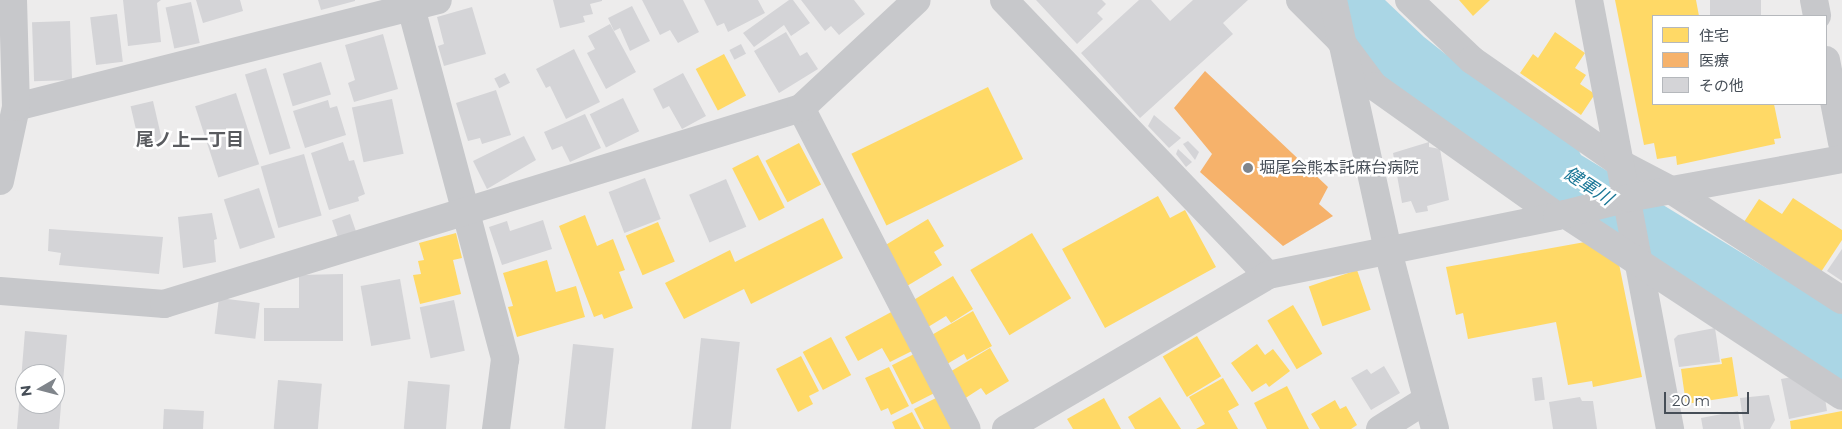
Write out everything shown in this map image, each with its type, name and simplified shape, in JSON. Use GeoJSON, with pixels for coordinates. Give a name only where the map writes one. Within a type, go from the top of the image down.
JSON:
{"type":"FeatureCollection","features":[{"type":"Feature","properties":{"kind":"street"},"geometry":{"type":"LineString","coordinates":[[0,180],[16,107],[14,0]]}},
{"type":"Feature","properties":{"kind":"street"},"geometry":{"type":"LineString","coordinates":[[16,107],[410,3],[438,0]]}},
{"type":"Feature","properties":{"kind":"street"},"geometry":{"type":"LineString","coordinates":[[0,291],[164,304],[800,108],[918,0]]}},
{"type":"Feature","properties":{"kind":"street"},"geometry":{"type":"LineString","coordinates":[[1004,0],[1268,275]]}},
{"type":"Feature","properties":{"kind":"street"},"geometry":{"type":"LineString","coordinates":[[1300,0],[1339,39],[1374,86],[1561,215],[1842,396]]}},
{"type":"Feature","properties":{"kind":"street"},"geometry":{"type":"LineString","coordinates":[[1333,0],[1339,39],[1388,251],[1435,429]]}},
{"type":"Feature","properties":{"kind":"street"},"geometry":{"type":"LineString","coordinates":[[1409,0],[1472,60],[1621,164],[1671,190],[1842,300]]}},
{"type":"Feature","properties":{"kind":"street"},"geometry":{"type":"LineString","coordinates":[[1589,0],[1628,198],[1670,429]]}},
{"type":"Feature","properties":{"kind":"street"},"geometry":{"type":"LineString","coordinates":[[1814,0],[1817,15]]}},
{"type":"Feature","properties":{"kind":"street"},"geometry":{"type":"LineString","coordinates":[[410,3],[467,210],[504,359],[496,429]]}},
{"type":"Feature","properties":{"kind":"street"},"geometry":{"type":"LineString","coordinates":[[1827,65],[1842,142]]}},
{"type":"Feature","properties":{"kind":"street"},"geometry":{"type":"LineString","coordinates":[[800,108],[967,429]]}},
{"type":"Feature","properties":{"kind":"street"},"geometry":{"type":"LineString","coordinates":[[1006,429],[1268,275],[1561,215],[1628,198],[1842,160]]}},
{"type":"Feature","properties":{"kind":"street"},"geometry":{"type":"LineString","coordinates":[[1380,429],[1426,400]]}},
{"type":"Feature","properties":{"kind":"water","name":"健軍川"},"geometry":{"type":"Polygon","coordinates":[[[1312,0],[1385,0],[1424,37],[1482,83],[1575,143],[1581,155],[1842,314],[1842,384],[1553,198],[1399,95],[1312,0]]]}},
{"type":"Feature","properties":{"kind":"building: 住宅"},"geometry":{"type":"Polygon","coordinates":[[[1459,0],[1490,0],[1473,16],[1459,0]]]}},
{"type":"Feature","properties":{"kind":"building: 住宅"},"geometry":{"type":"Polygon","coordinates":[[[1615,0],[1696,0],[1699,15],[1652,15],[1652,105],[1774,105],[1781,138],[1774,139],[1775,144],[1677,165],[1676,156],[1657,159],[1654,143],[1644,145],[1615,0]]]}},
{"type":"Feature","properties":{"kind":"building: 住宅"},"geometry":{"type":"Polygon","coordinates":[[[1555,32],[1585,53],[1575,68],[1586,75],[1580,84],[1595,94],[1581,115],[1520,73],[1533,54],[1538,58],[1555,32]]]}},
{"type":"Feature","properties":{"kind":"building: 住宅"},"geometry":{"type":"Polygon","coordinates":[[[724,54],[746,95],[718,111],[696,69],[724,54]]]}},
{"type":"Feature","properties":{"kind":"building: 住宅"},"geometry":{"type":"Polygon","coordinates":[[[988,87],[1023,159],[886,226],[851,154],[988,87]]]}},
{"type":"Feature","properties":{"kind":"building: 住宅"},"geometry":{"type":"Polygon","coordinates":[[[799,143],[821,184],[788,202],[765,161],[799,143]]]}},
{"type":"Feature","properties":{"kind":"building: 住宅"},"geometry":{"type":"Polygon","coordinates":[[[758,155],[785,208],[759,221],[732,168],[758,155]]]}},
{"type":"Feature","properties":{"kind":"building: 住宅"},"geometry":{"type":"Polygon","coordinates":[[[1158,196],[1170,218],[1185,210],[1216,267],[1105,328],[1062,249],[1158,196]]]}},
{"type":"Feature","properties":{"kind":"building: 住宅"},"geometry":{"type":"Polygon","coordinates":[[[1793,198],[1842,230],[1842,240],[1821,272],[1744,222],[1759,199],[1782,214],[1793,198]]]}},
{"type":"Feature","properties":{"kind":"building: 住宅"},"geometry":{"type":"Polygon","coordinates":[[[585,215],[597,246],[613,239],[625,270],[619,272],[633,308],[604,319],[602,314],[594,317],[559,226],[585,215]]]}},
{"type":"Feature","properties":{"kind":"building: 住宅"},"geometry":{"type":"Polygon","coordinates":[[[823,218],[843,258],[751,304],[744,289],[684,319],[665,283],[730,250],[735,262],[823,218]]]}},
{"type":"Feature","properties":{"kind":"building: 住宅"},"geometry":{"type":"Polygon","coordinates":[[[928,219],[944,246],[934,252],[942,265],[907,286],[884,246],[928,219]]]}},
{"type":"Feature","properties":{"kind":"building: 住宅"},"geometry":{"type":"Polygon","coordinates":[[[658,222],[675,262],[643,275],[626,236],[658,222]]]}},
{"type":"Feature","properties":{"kind":"building: 住宅"},"geometry":{"type":"Polygon","coordinates":[[[456,233],[462,258],[453,260],[461,294],[420,304],[413,275],[421,274],[418,261],[424,260],[419,243],[456,233]]]}},
{"type":"Feature","properties":{"kind":"building: 住宅"},"geometry":{"type":"Polygon","coordinates":[[[1032,233],[1071,298],[1009,335],[970,270],[1032,233]]]}},
{"type":"Feature","properties":{"kind":"building: 住宅"},"geometry":{"type":"Polygon","coordinates":[[[1585,242],[1619,264],[1642,377],[1593,387],[1592,381],[1568,385],[1556,322],[1468,339],[1463,313],[1456,315],[1446,267],[1585,242]]]}},
{"type":"Feature","properties":{"kind":"building: 住宅"},"geometry":{"type":"Polygon","coordinates":[[[547,260],[556,292],[576,286],[585,317],[517,337],[508,307],[513,306],[503,273],[547,260]]]}},
{"type":"Feature","properties":{"kind":"building: 住宅"},"geometry":{"type":"Polygon","coordinates":[[[1357,270],[1371,310],[1322,326],[1309,287],[1357,270]]]}},
{"type":"Feature","properties":{"kind":"building: 住宅"},"geometry":{"type":"Polygon","coordinates":[[[953,276],[973,309],[951,323],[946,316],[928,327],[912,301],[953,276]]]}},
{"type":"Feature","properties":{"kind":"building: 住宅"},"geometry":{"type":"Polygon","coordinates":[[[1293,305],[1322,354],[1297,369],[1267,320],[1293,305]]]}},
{"type":"Feature","properties":{"kind":"building: 住宅"},"geometry":{"type":"Polygon","coordinates":[[[895,310],[916,349],[890,362],[882,348],[858,361],[845,337],[895,310]]]}},
{"type":"Feature","properties":{"kind":"building: 住宅"},"geometry":{"type":"Polygon","coordinates":[[[973,311],[992,346],[967,360],[964,354],[947,364],[930,336],[973,311]]]}},
{"type":"Feature","properties":{"kind":"building: 住宅"},"geometry":{"type":"Polygon","coordinates":[[[1197,336],[1221,376],[1187,397],[1163,357],[1197,336]]]}},
{"type":"Feature","properties":{"kind":"building: 住宅"},"geometry":{"type":"Polygon","coordinates":[[[831,337],[851,375],[823,390],[803,352],[831,337]]]}},
{"type":"Feature","properties":{"kind":"building: 住宅"},"geometry":{"type":"Polygon","coordinates":[[[1257,344],[1265,355],[1273,349],[1290,371],[1269,387],[1266,383],[1252,392],[1231,363],[1257,344]]]}},
{"type":"Feature","properties":{"kind":"building: 住宅"},"geometry":{"type":"Polygon","coordinates":[[[990,348],[1009,381],[986,395],[981,388],[964,399],[948,373],[990,348]]]}},
{"type":"Feature","properties":{"kind":"building: 住宅"},"geometry":{"type":"Polygon","coordinates":[[[916,353],[936,392],[912,404],[892,365],[916,353]]]}},
{"type":"Feature","properties":{"kind":"building: 住宅"},"geometry":{"type":"Polygon","coordinates":[[[801,356],[819,391],[809,396],[813,404],[798,412],[776,369],[801,356]]]}},
{"type":"Feature","properties":{"kind":"building: 住宅"},"geometry":{"type":"Polygon","coordinates":[[[1732,357],[1738,396],[1686,404],[1681,369],[1722,364],[1721,359],[1732,357]]]}},
{"type":"Feature","properties":{"kind":"building: 住宅"},"geometry":{"type":"Polygon","coordinates":[[[889,367],[909,406],[891,415],[888,408],[881,411],[865,378],[889,367]]]}},
{"type":"Feature","properties":{"kind":"building: 住宅"},"geometry":{"type":"Polygon","coordinates":[[[1223,378],[1239,405],[1228,411],[1238,429],[1196,429],[1205,424],[1189,397],[1223,378]]]}},
{"type":"Feature","properties":{"kind":"building: 住宅"},"geometry":{"type":"Polygon","coordinates":[[[1287,386],[1309,429],[1267,429],[1254,403],[1287,386]]]}},
{"type":"Feature","properties":{"kind":"building: 住宅"},"geometry":{"type":"Polygon","coordinates":[[[938,397],[955,429],[924,429],[914,409],[938,397]]]}},
{"type":"Feature","properties":{"kind":"building: 住宅"},"geometry":{"type":"Polygon","coordinates":[[[1160,397],[1181,429],[1135,429],[1128,417],[1160,397]]]}},
{"type":"Feature","properties":{"kind":"building: 住宅"},"geometry":{"type":"Polygon","coordinates":[[[1104,398],[1121,429],[1073,429],[1067,419],[1104,398]]]}},
{"type":"Feature","properties":{"kind":"building: 住宅"},"geometry":{"type":"Polygon","coordinates":[[[1335,400],[1340,409],[1346,406],[1357,425],[1351,429],[1320,429],[1311,414],[1335,400]]]}},
{"type":"Feature","properties":{"kind":"building: 住宅"},"geometry":{"type":"Polygon","coordinates":[[[1842,411],[1842,429],[1791,429],[1790,421],[1842,411]]]}},
{"type":"Feature","properties":{"kind":"building: 住宅"},"geometry":{"type":"Polygon","coordinates":[[[912,412],[921,429],[895,429],[892,422],[912,412]]]}},
{"type":"Feature","properties":{"kind":"building: 医療"},"geometry":{"type":"Polygon","coordinates":[[[1205,71],[1328,187],[1319,204],[1333,216],[1283,246],[1200,172],[1212,154],[1174,108],[1205,71]]]}},
{"type":"Feature","properties":{"kind":"building: その他"},"geometry":{"type":"Polygon","coordinates":[[[123,0],[161,0],[157,3],[161,42],[128,46],[123,0]]]}},
{"type":"Feature","properties":{"kind":"building: その他"},"geometry":{"type":"Polygon","coordinates":[[[196,0],[240,0],[243,11],[203,23],[196,0]]]}},
{"type":"Feature","properties":{"kind":"building: その他"},"geometry":{"type":"Polygon","coordinates":[[[318,0],[355,0],[355,1],[321,10],[318,0]]]}},
{"type":"Feature","properties":{"kind":"building: その他"},"geometry":{"type":"Polygon","coordinates":[[[553,0],[602,1],[590,4],[593,14],[583,16],[585,22],[560,28],[553,0]]]}},
{"type":"Feature","properties":{"kind":"building: その他"},"geometry":{"type":"Polygon","coordinates":[[[642,0],[683,0],[699,32],[678,43],[670,30],[660,35],[642,0]]]}},
{"type":"Feature","properties":{"kind":"building: その他"},"geometry":{"type":"Polygon","coordinates":[[[704,0],[758,0],[765,13],[728,32],[724,23],[717,26],[704,0]]]}},
{"type":"Feature","properties":{"kind":"building: その他"},"geometry":{"type":"Polygon","coordinates":[[[789,0],[793,0],[810,23],[791,36],[784,25],[754,47],[743,33],[789,0]]]}},
{"type":"Feature","properties":{"kind":"building: その他"},"geometry":{"type":"Polygon","coordinates":[[[801,0],[854,0],[865,14],[839,35],[831,26],[825,31],[801,0]]]}},
{"type":"Feature","properties":{"kind":"building: その他"},"geometry":{"type":"Polygon","coordinates":[[[1036,0],[1102,0],[1106,4],[1097,13],[1103,19],[1077,44],[1036,0]]]}},
{"type":"Feature","properties":{"kind":"building: その他"},"geometry":{"type":"Polygon","coordinates":[[[1139,0],[1151,0],[1170,21],[1193,0],[1248,0],[1223,23],[1233,34],[1140,118],[1081,53],[1139,0]]]}},
{"type":"Feature","properties":{"kind":"building: その他"},"geometry":{"type":"Polygon","coordinates":[[[1710,0],[1761,0],[1761,15],[1710,15],[1710,0]]]}},
{"type":"Feature","properties":{"kind":"building: その他"},"geometry":{"type":"Polygon","coordinates":[[[191,2],[200,43],[174,48],[166,7],[191,2]]]}},
{"type":"Feature","properties":{"kind":"building: その他"},"geometry":{"type":"Polygon","coordinates":[[[632,6],[650,41],[630,51],[620,28],[614,31],[608,18],[632,6]]]}},
{"type":"Feature","properties":{"kind":"building: その他"},"geometry":{"type":"Polygon","coordinates":[[[472,7],[486,54],[444,66],[438,46],[444,44],[437,17],[472,7]]]}},
{"type":"Feature","properties":{"kind":"building: その他"},"geometry":{"type":"Polygon","coordinates":[[[117,14],[123,62],[96,65],[90,17],[117,14]]]}},
{"type":"Feature","properties":{"kind":"building: その他"},"geometry":{"type":"Polygon","coordinates":[[[70,21],[72,80],[34,81],[32,22],[70,21]]]}},
{"type":"Feature","properties":{"kind":"building: その他"},"geometry":{"type":"Polygon","coordinates":[[[610,24],[636,72],[606,89],[587,53],[595,49],[588,36],[610,24]]]}},
{"type":"Feature","properties":{"kind":"building: その他"},"geometry":{"type":"Polygon","coordinates":[[[786,32],[800,56],[807,52],[818,69],[779,93],[754,51],[786,32]]]}},
{"type":"Feature","properties":{"kind":"building: その他"},"geometry":{"type":"Polygon","coordinates":[[[383,34],[398,89],[354,102],[348,83],[355,80],[345,45],[383,34]]]}},
{"type":"Feature","properties":{"kind":"building: その他"},"geometry":{"type":"Polygon","coordinates":[[[741,44],[746,54],[734,60],[729,50],[741,44]]]}},
{"type":"Feature","properties":{"kind":"building: その他"},"geometry":{"type":"Polygon","coordinates":[[[574,49],[600,102],[566,119],[550,86],[546,88],[536,69],[574,49]]]}},
{"type":"Feature","properties":{"kind":"building: その他"},"geometry":{"type":"Polygon","coordinates":[[[321,62],[331,95],[293,106],[283,74],[321,62]]]}},
{"type":"Feature","properties":{"kind":"building: その他"},"geometry":{"type":"Polygon","coordinates":[[[266,68],[291,148],[270,155],[245,74],[266,68]]]}},
{"type":"Feature","properties":{"kind":"building: その他"},"geometry":{"type":"Polygon","coordinates":[[[505,73],[510,83],[499,88],[494,78],[505,73]]]}},
{"type":"Feature","properties":{"kind":"building: その他"},"geometry":{"type":"Polygon","coordinates":[[[683,73],[706,116],[682,129],[669,106],[663,109],[653,89],[683,73]]]}},
{"type":"Feature","properties":{"kind":"building: その他"},"geometry":{"type":"Polygon","coordinates":[[[496,90],[511,135],[482,144],[480,138],[468,141],[456,103],[496,90]]]}},
{"type":"Feature","properties":{"kind":"building: その他"},"geometry":{"type":"Polygon","coordinates":[[[236,93],[259,164],[218,178],[195,106],[236,93]]]}},
{"type":"Feature","properties":{"kind":"building: その他"},"geometry":{"type":"Polygon","coordinates":[[[623,98],[639,131],[606,147],[590,114],[623,98]]]}},
{"type":"Feature","properties":{"kind":"building: その他"},"geometry":{"type":"Polygon","coordinates":[[[392,99],[404,154],[364,162],[352,108],[392,99]]]}},
{"type":"Feature","properties":{"kind":"building: その他"},"geometry":{"type":"Polygon","coordinates":[[[328,100],[330,108],[337,106],[346,135],[305,148],[293,111],[328,100]]]}},
{"type":"Feature","properties":{"kind":"building: その他"},"geometry":{"type":"Polygon","coordinates":[[[153,101],[163,143],[140,148],[131,106],[153,101]]]}},
{"type":"Feature","properties":{"kind":"building: その他"},"geometry":{"type":"Polygon","coordinates":[[[585,114],[601,148],[570,162],[562,146],[552,150],[544,132],[585,114]]]}},
{"type":"Feature","properties":{"kind":"building: その他"},"geometry":{"type":"Polygon","coordinates":[[[1154,115],[1181,138],[1169,148],[1148,126],[1154,115]]]}},
{"type":"Feature","properties":{"kind":"building: その他"},"geometry":{"type":"Polygon","coordinates":[[[524,136],[536,160],[487,189],[473,161],[524,136]]]}},
{"type":"Feature","properties":{"kind":"building: その他"},"geometry":{"type":"Polygon","coordinates":[[[1188,141],[1199,152],[1195,160],[1183,144],[1188,141]]]}},
{"type":"Feature","properties":{"kind":"building: その他"},"geometry":{"type":"Polygon","coordinates":[[[343,142],[349,161],[354,160],[365,194],[358,197],[359,201],[329,210],[311,153],[343,142]]]}},
{"type":"Feature","properties":{"kind":"building: その他"},"geometry":{"type":"Polygon","coordinates":[[[1429,142],[1429,147],[1440,149],[1449,200],[1427,206],[1428,211],[1416,213],[1411,201],[1402,203],[1393,153],[1429,142]]]}},
{"type":"Feature","properties":{"kind":"building: その他"},"geometry":{"type":"Polygon","coordinates":[[[1178,149],[1192,162],[1186,167],[1176,154],[1178,149]]]}},
{"type":"Feature","properties":{"kind":"building: その他"},"geometry":{"type":"Polygon","coordinates":[[[304,154],[322,216],[278,228],[261,166],[304,154]]]}},
{"type":"Feature","properties":{"kind":"building: その他"},"geometry":{"type":"Polygon","coordinates":[[[645,178],[661,219],[624,233],[609,192],[645,178]]]}},
{"type":"Feature","properties":{"kind":"building: その他"},"geometry":{"type":"Polygon","coordinates":[[[726,179],[746,227],[709,242],[689,195],[726,179]]]}},
{"type":"Feature","properties":{"kind":"building: その他"},"geometry":{"type":"Polygon","coordinates":[[[259,188],[275,237],[240,249],[224,199],[259,188]]]}},
{"type":"Feature","properties":{"kind":"building: その他"},"geometry":{"type":"Polygon","coordinates":[[[212,213],[217,239],[214,240],[216,262],[183,268],[178,217],[212,213]]]}},
{"type":"Feature","properties":{"kind":"building: その他"},"geometry":{"type":"Polygon","coordinates":[[[350,214],[356,231],[338,237],[332,220],[350,214]]]}},
{"type":"Feature","properties":{"kind":"building: その他"},"geometry":{"type":"Polygon","coordinates":[[[543,220],[552,249],[502,265],[489,227],[507,221],[510,231],[543,220]]]}},
{"type":"Feature","properties":{"kind":"building: その他"},"geometry":{"type":"Polygon","coordinates":[[[49,229],[163,237],[159,274],[59,265],[61,253],[48,251],[49,229]]]}},
{"type":"Feature","properties":{"kind":"building: その他"},"geometry":{"type":"Polygon","coordinates":[[[1842,249],[1842,281],[1827,271],[1842,249]]]}},
{"type":"Feature","properties":{"kind":"building: その他"},"geometry":{"type":"Polygon","coordinates":[[[343,274],[343,341],[264,341],[264,308],[299,308],[299,275],[343,274]]]}},
{"type":"Feature","properties":{"kind":"building: その他"},"geometry":{"type":"Polygon","coordinates":[[[400,279],[411,339],[371,346],[361,286],[400,279]]]}},
{"type":"Feature","properties":{"kind":"building: その他"},"geometry":{"type":"Polygon","coordinates":[[[219,298],[260,303],[255,339],[215,334],[219,298]]]}},
{"type":"Feature","properties":{"kind":"building: その他"},"geometry":{"type":"Polygon","coordinates":[[[454,300],[465,351],[431,358],[420,307],[454,300]]]}},
{"type":"Feature","properties":{"kind":"building: その他"},"geometry":{"type":"Polygon","coordinates":[[[1715,328],[1720,362],[1679,367],[1674,339],[1678,335],[1715,328]]]}},
{"type":"Feature","properties":{"kind":"building: その他"},"geometry":{"type":"Polygon","coordinates":[[[25,331],[67,335],[65,364],[22,364],[25,331]]]}},
{"type":"Feature","properties":{"kind":"building: その他"},"geometry":{"type":"Polygon","coordinates":[[[701,338],[740,342],[731,429],[691,429],[701,338]]]}},
{"type":"Feature","properties":{"kind":"building: その他"},"geometry":{"type":"Polygon","coordinates":[[[573,344],[614,348],[605,429],[564,429],[573,344]]]}},
{"type":"Feature","properties":{"kind":"building: その他"},"geometry":{"type":"Polygon","coordinates":[[[1384,366],[1400,393],[1371,410],[1351,378],[1367,369],[1371,374],[1384,366]]]}},
{"type":"Feature","properties":{"kind":"building: その他"},"geometry":{"type":"Polygon","coordinates":[[[1798,376],[1824,392],[1827,411],[1789,419],[1781,379],[1798,376]]]}},
{"type":"Feature","properties":{"kind":"building: その他"},"geometry":{"type":"Polygon","coordinates":[[[1542,377],[1545,400],[1535,401],[1532,378],[1542,377]]]}},
{"type":"Feature","properties":{"kind":"building: その他"},"geometry":{"type":"Polygon","coordinates":[[[278,380],[322,384],[318,429],[274,429],[278,380]]]}},
{"type":"Feature","properties":{"kind":"building: その他"},"geometry":{"type":"Polygon","coordinates":[[[408,381],[450,385],[446,429],[404,429],[408,381]]]}},
{"type":"Feature","properties":{"kind":"building: その他"},"geometry":{"type":"Polygon","coordinates":[[[1769,395],[1775,420],[1770,429],[1744,429],[1740,398],[1769,395]]]}},
{"type":"Feature","properties":{"kind":"building: その他"},"geometry":{"type":"Polygon","coordinates":[[[1580,397],[1582,401],[1593,401],[1597,429],[1553,429],[1549,402],[1580,397]]]}},
{"type":"Feature","properties":{"kind":"building: その他"},"geometry":{"type":"Polygon","coordinates":[[[164,409],[204,411],[203,429],[163,429],[164,409]]]}},
{"type":"Feature","properties":{"kind":"building: その他"},"geometry":{"type":"Polygon","coordinates":[[[1738,411],[1741,429],[1703,429],[1701,418],[1738,411]]]}},
{"type":"Feature","properties":{"kind":"building: その他"},"geometry":{"type":"Polygon","coordinates":[[[18,414],[60,414],[59,429],[17,429],[18,414]]]}},
{"type":"Feature","properties":{"kind":"place","name":"堀尾会熊本託麻台病院"},"geometry":{"type":"Point","coordinates":[1248,168]}},
{"type":"Feature","properties":{"kind":"district","name":"尾ノ上一丁目"},"geometry":{"type":"Point","coordinates":[190,140]}}]}
